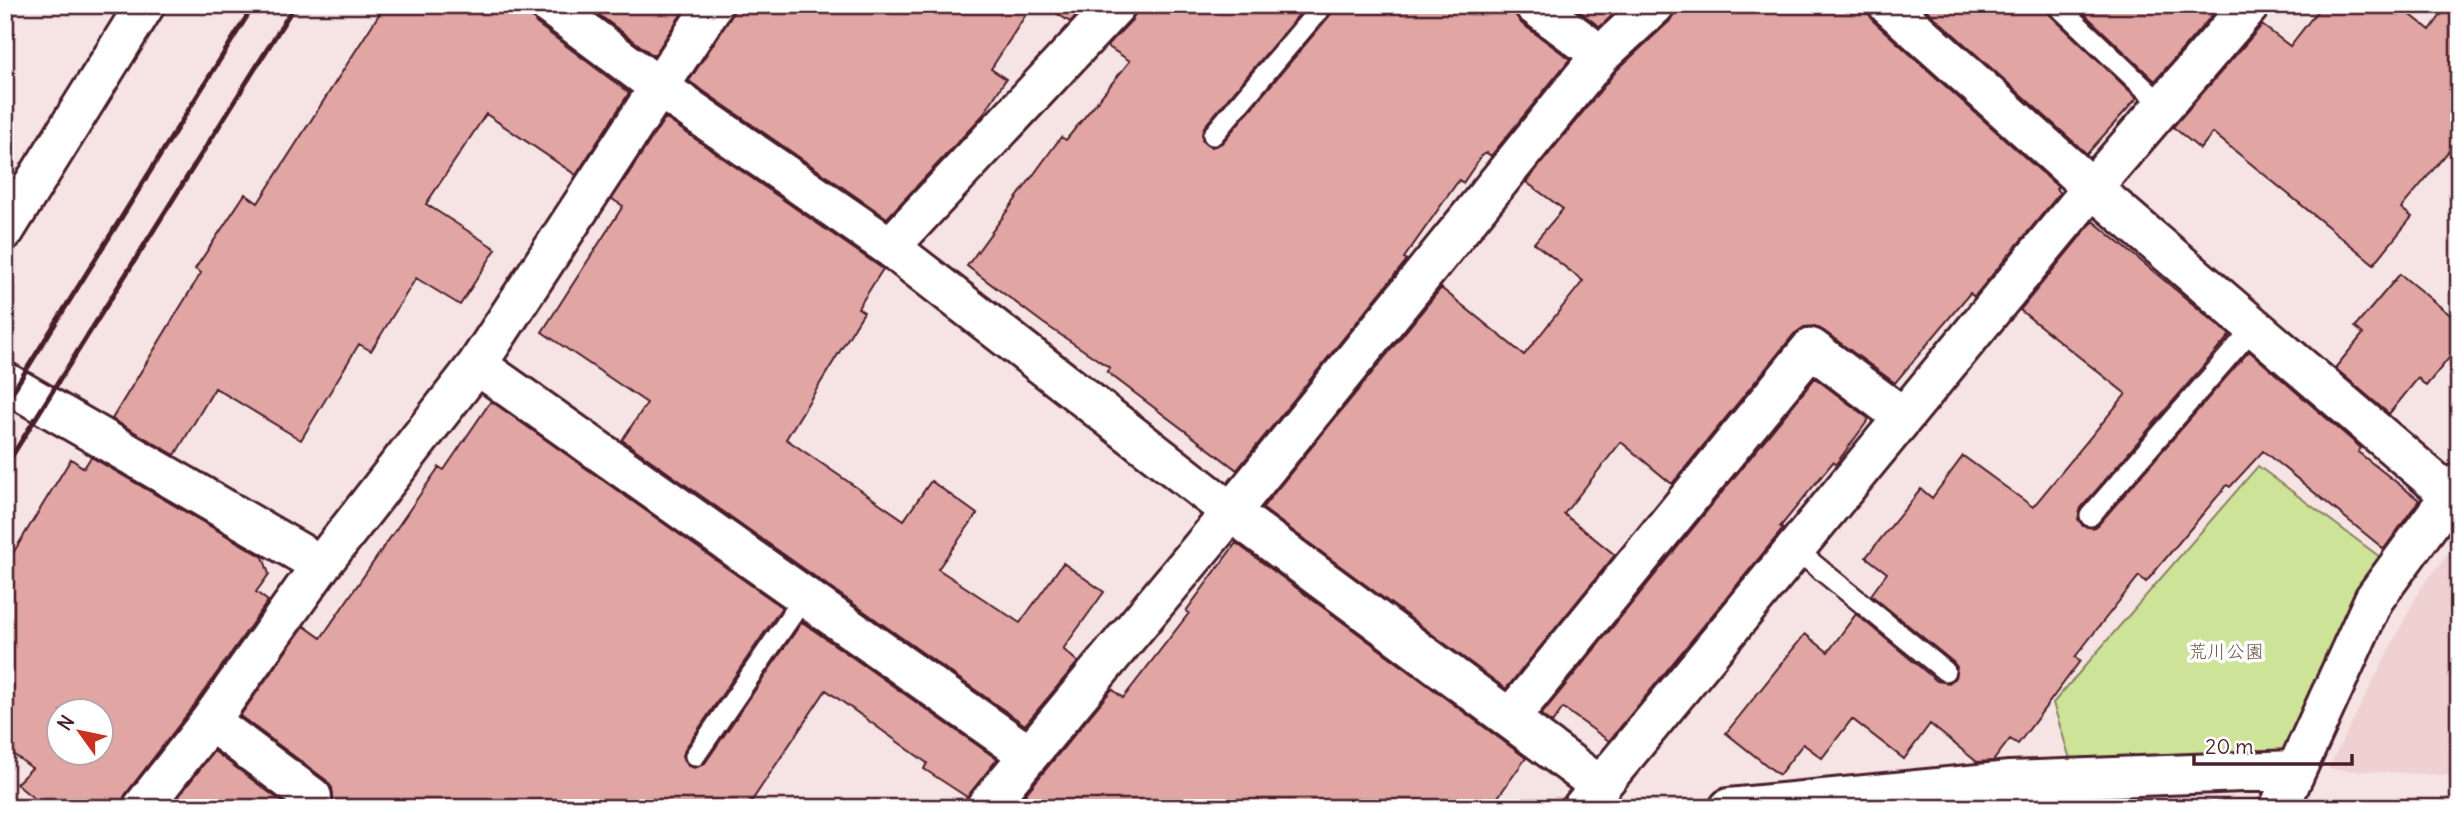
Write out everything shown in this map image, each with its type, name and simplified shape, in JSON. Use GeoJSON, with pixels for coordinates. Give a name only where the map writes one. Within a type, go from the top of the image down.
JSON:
{"type":"FeatureCollection","features":[{"type":"Feature","properties":{"kind":"street"},"geometry":{"type":"LineString","coordinates":[[5,230],[145,5]]}},
{"type":"Feature","properties":{"kind":"street"},"geometry":{"type":"LineString","coordinates":[[549,5],[660,88],[890,247],[1231,512],[1510,718],[1590,796],[2092,188],[2250,5]]}},
{"type":"Feature","properties":{"kind":"street"},"geometry":{"type":"LineString","coordinates":[[142,808],[210,721],[321,565],[477,365],[713,5]]}},
{"type":"Feature","properties":{"kind":"street"},"geometry":{"type":"LineString","coordinates":[[890,247],[1116,5]]}},
{"type":"Feature","properties":{"kind":"street"},"geometry":{"type":"LineString","coordinates":[[1534,5],[1601,55]]}},
{"type":"Feature","properties":{"kind":"street"},"geometry":{"type":"LineString","coordinates":[[985,808],[1231,512],[1601,55],[1655,5]]}},
{"type":"Feature","properties":{"kind":"street"},"geometry":{"type":"LineString","coordinates":[[1888,5],[2092,188],[2254,327],[2454,489],[2374,600],[2294,770],[2279,808]]}},
{"type":"Feature","properties":{"kind":"street"},"geometry":{"type":"LineString","coordinates":[[1510,718],[1811,348],[1903,417]]}},
{"type":"Feature","properties":{"kind":"street"},"geometry":{"type":"LineString","coordinates":[[477,365],[1029,755]]}},
{"type":"Feature","properties":{"kind":"street"},"geometry":{"type":"LineString","coordinates":[[5,382],[321,565]]}},
{"type":"Feature","properties":{"kind":"street"},"geometry":{"type":"LineString","coordinates":[[210,721],[312,797],[312,808]]}},
{"type":"Feature","properties":{"kind":"street"},"geometry":{"type":"LineString","coordinates":[[1729,808],[2010,781],[2294,770]]}},
{"type":"Feature","properties":{"kind":"lane"},"geometry":{"type":"LineString","coordinates":[[1213,135],[1323,5]]}},
{"type":"Feature","properties":{"kind":"lane"},"geometry":{"type":"LineString","coordinates":[[2057,5],[2163,106]]}},
{"type":"Feature","properties":{"kind":"lane"},"geometry":{"type":"LineString","coordinates":[[2090,516],[2254,327]]}},
{"type":"Feature","properties":{"kind":"lane"},"geometry":{"type":"LineString","coordinates":[[1795,549],[1945,671]]}},
{"type":"Feature","properties":{"kind":"lane"},"geometry":{"type":"LineString","coordinates":[[695,756],[804,596]]}},
{"type":"Feature","properties":{"kind":"shaded area"},"geometry":{"type":"Polygon","coordinates":[[[2459,540],[2459,776],[2328,769],[2420,589],[2459,540]]]}},
{"type":"Feature","properties":{"kind":"green space","name":"荒川公園"},"geometry":{"type":"Polygon","coordinates":[[[2258,466],[2384,560],[2283,751],[2070,759],[2053,703],[2258,466]]]}},
{"type":"Feature","properties":{"kind":"building"},"geometry":{"type":"Polygon","coordinates":[[[385,5],[528,5],[536,23],[629,93],[576,175],[486,114],[426,204],[496,249],[460,305],[416,278],[371,351],[359,344],[301,440],[215,388],[175,455],[112,419],[201,273],[195,269],[245,194],[258,203],[385,5]]]}},
{"type":"Feature","properties":{"kind":"building"},"geometry":{"type":"Polygon","coordinates":[[[586,5],[687,5],[654,56],[586,5]]]}},
{"type":"Feature","properties":{"kind":"building"},"geometry":{"type":"Polygon","coordinates":[[[735,5],[1032,5],[991,69],[1006,79],[983,115],[887,218],[689,81],[731,17],[735,5]]]}},
{"type":"Feature","properties":{"kind":"building"},"geometry":{"type":"Polygon","coordinates":[[[1044,5],[1086,5],[1070,22],[1044,5]]]}},
{"type":"Feature","properties":{"kind":"building"},"geometry":{"type":"Polygon","coordinates":[[[1137,5],[1307,5],[1204,127],[1202,140],[1212,147],[1222,143],[1332,13],[1335,5],[1513,5],[1521,23],[1570,59],[1491,156],[1487,153],[1482,155],[1463,183],[1459,180],[1404,258],[1407,260],[1237,470],[1107,372],[1110,368],[1043,323],[967,266],[1061,137],[1066,140],[1130,61],[1107,46],[1132,20],[1137,5]]]}},
{"type":"Feature","properties":{"kind":"building"},"geometry":{"type":"Polygon","coordinates":[[[1571,5],[1623,5],[1600,27],[1571,5]]]}},
{"type":"Feature","properties":{"kind":"building"},"geometry":{"type":"Polygon","coordinates":[[[1676,5],[1867,5],[1873,21],[2058,187],[2056,189],[2060,193],[1974,297],[1970,293],[1895,383],[1824,331],[1815,326],[1804,327],[1794,334],[1672,484],[1621,442],[1564,514],[1615,555],[1506,689],[1262,508],[1441,288],[1524,355],[1583,281],[1534,243],[1563,209],[1526,182],[1617,70],[1670,21],[1676,5]]]}},
{"type":"Feature","properties":{"kind":"building"},"geometry":{"type":"Polygon","coordinates":[[[1921,5],[2045,5],[2049,14],[2137,98],[2087,154],[1921,5]]]}},
{"type":"Feature","properties":{"kind":"building"},"geometry":{"type":"Polygon","coordinates":[[[2075,5],[2221,5],[2155,81],[2075,5]]]}},
{"type":"Feature","properties":{"kind":"building"},"geometry":{"type":"Polygon","coordinates":[[[2322,5],[2398,5],[2430,30],[2448,5],[2459,5],[2459,139],[2401,208],[2412,217],[2374,264],[2213,133],[2200,149],[2173,127],[2262,25],[2290,46],[2322,5]]]}},
{"type":"Feature","properties":{"kind":"building"},"geometry":{"type":"Polygon","coordinates":[[[665,118],[883,269],[858,308],[864,312],[786,439],[904,520],[931,481],[977,514],[938,569],[1020,623],[1063,563],[1104,592],[1063,649],[1078,662],[1025,725],[622,440],[647,403],[542,332],[623,206],[612,199],[665,118]]]}},
{"type":"Feature","properties":{"kind":"building"},"geometry":{"type":"Polygon","coordinates":[[[2093,221],[2230,335],[2081,508],[2078,519],[2083,526],[2093,528],[2099,524],[2249,351],[2361,448],[2358,452],[2419,500],[2384,549],[2263,451],[2230,487],[2227,485],[2146,582],[2139,576],[2075,657],[2080,661],[2018,744],[2010,739],[1993,761],[1977,762],[1930,724],[1904,759],[1852,719],[1822,758],[1803,744],[1779,775],[1726,733],[1805,634],[1828,652],[1856,614],[1937,681],[1949,683],[1955,678],[1957,667],[1953,662],[1871,595],[1887,573],[1866,557],[1921,489],[1932,498],[1963,456],[2033,507],[2126,394],[2020,310],[2093,221]]]}},
{"type":"Feature","properties":{"kind":"building"},"geometry":{"type":"Polygon","coordinates":[[[2400,274],[2459,322],[2459,346],[2426,386],[2418,378],[2389,414],[2335,368],[2363,334],[2355,327],[2400,274]]]}},
{"type":"Feature","properties":{"kind":"building"},"geometry":{"type":"Polygon","coordinates":[[[1815,378],[1869,419],[1836,464],[1833,462],[1780,527],[1783,529],[1609,741],[1563,708],[1552,723],[1541,715],[1815,378]]]}},
{"type":"Feature","properties":{"kind":"building"},"geometry":{"type":"Polygon","coordinates":[[[491,401],[782,607],[685,749],[683,756],[688,766],[695,768],[705,763],[802,622],[997,759],[967,797],[924,769],[927,763],[826,690],[747,808],[334,808],[332,788],[326,780],[240,716],[304,626],[321,638],[439,467],[444,470],[491,401]]]}},
{"type":"Feature","properties":{"kind":"building"},"geometry":{"type":"Polygon","coordinates":[[[91,457],[263,557],[269,574],[256,592],[268,601],[192,708],[125,795],[121,808],[46,808],[16,784],[32,768],[5,748],[5,566],[71,459],[84,468],[91,457]]]}},
{"type":"Feature","properties":{"kind":"building"},"geometry":{"type":"Polygon","coordinates":[[[1236,543],[1526,758],[1490,808],[1014,808],[1112,689],[1123,698],[1189,613],[1186,611],[1236,543]]]}},
{"type":"Feature","properties":{"kind":"building"},"geometry":{"type":"Polygon","coordinates":[[[214,751],[290,808],[170,808],[214,751]]]}},
{"type":"Feature","properties":{"kind":"railway"},"geometry":{"type":"LineString","coordinates":[[5,404],[254,5]]}},
{"type":"Feature","properties":{"kind":"railway"},"geometry":{"type":"LineString","coordinates":[[5,467],[295,5]]}},
{"type":"Feature","properties":{"kind":"railway"},"geometry":{"type":"LineString","coordinates":[[2082,808],[2291,800],[2459,804]]}}]}
